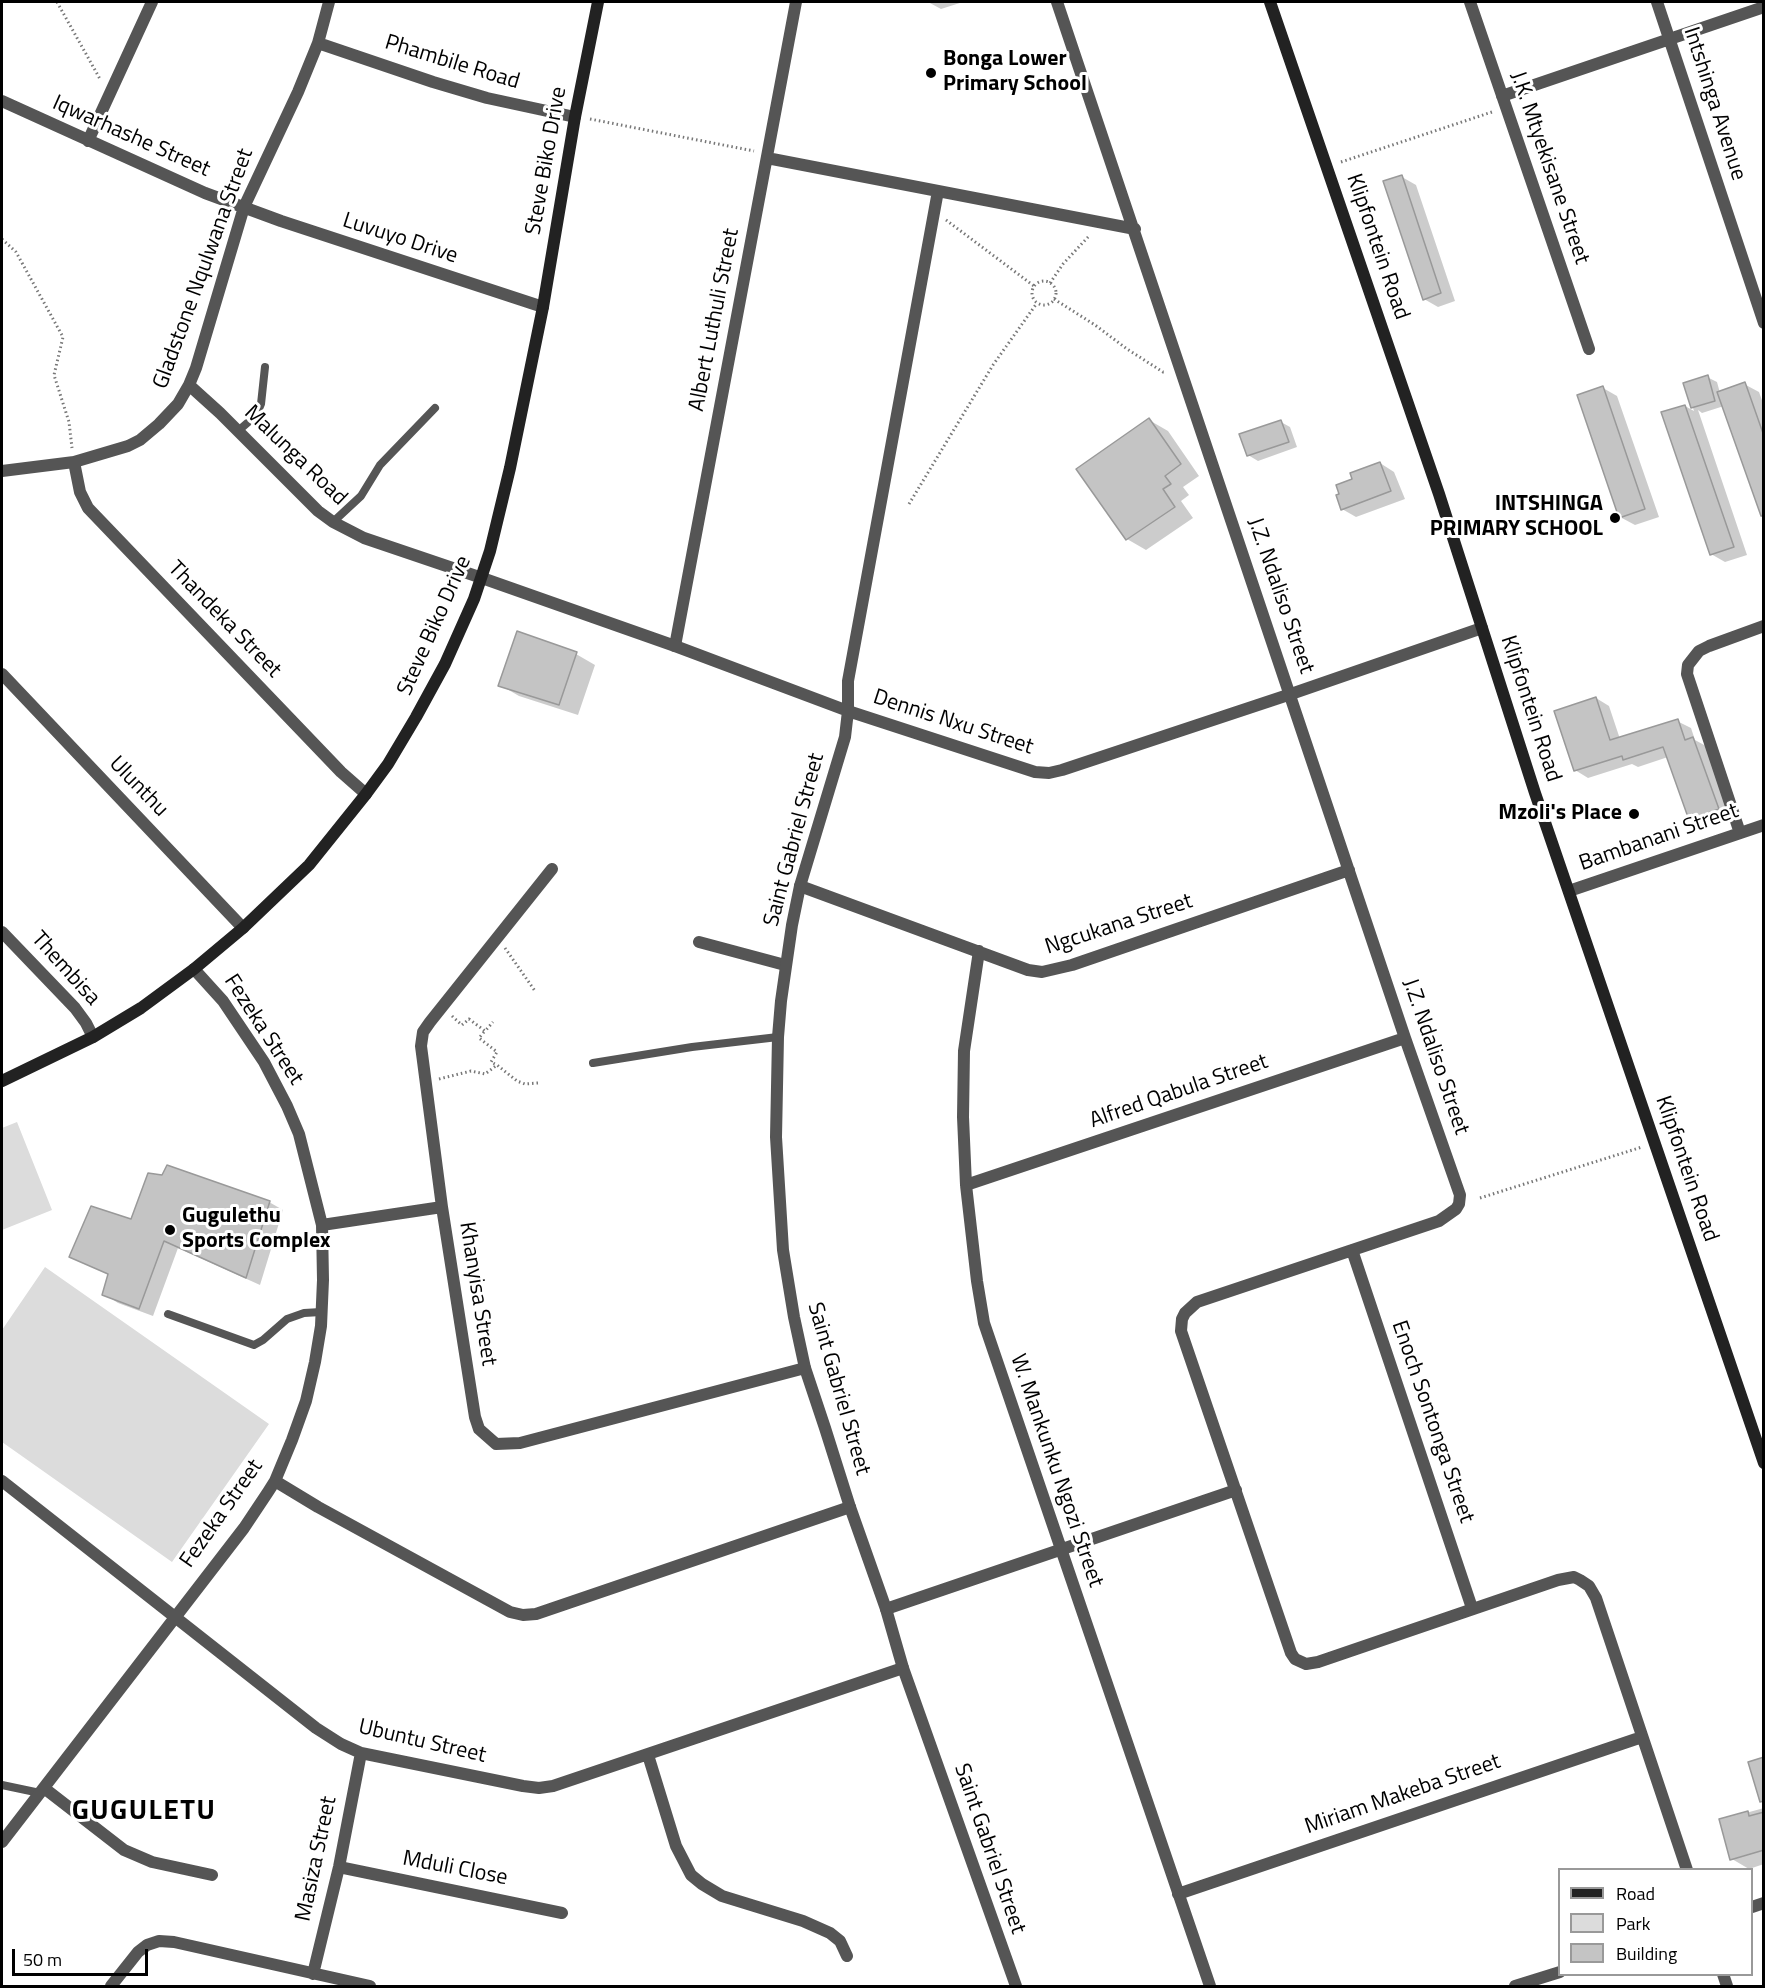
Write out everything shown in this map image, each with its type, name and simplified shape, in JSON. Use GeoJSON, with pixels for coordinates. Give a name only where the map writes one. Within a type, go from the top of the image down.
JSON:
{"type":"FeatureCollection","features":[{"type":"Feature","properties":{"kind":"main road","name":"Steve Biko Drive"},"geometry":{"type":"LineString","coordinates":[[2,1081],[93,1037],[141,1008],[194,969],[243,928],[309,865],[388,764],[416,717],[445,664],[482,578],[490,552],[543,307],[575,117],[598,2]]}},
{"type":"Feature","properties":{"kind":"main road","name":"Klipfontein Road"},"geometry":{"type":"LineString","coordinates":[[1270,2],[1428,460],[1535,793],[1764,1463]]}},
{"type":"Feature","properties":{"kind":"street"},"geometry":{"type":"LineString","coordinates":[[88,141],[152,2]]}},
{"type":"Feature","properties":{"kind":"street","name":"Gladstone Nqulwana Street"},"geometry":{"type":"LineString","coordinates":[[2,471],[74,462],[108,453],[140,440],[178,404],[189,385],[244,207],[298,92],[318,43],[329,2]]}},
{"type":"Feature","properties":{"kind":"street","name":"Albert Luthuli Street"},"geometry":{"type":"LineString","coordinates":[[675,646],[761,155],[796,2]]}},
{"type":"Feature","properties":{"kind":"street","name":"J.Z. Ndaliso Street"},"geometry":{"type":"LineString","coordinates":[[1057,2],[1405,1038],[1460,1195],[1459,1204],[1452,1214],[1439,1221],[1352,1250]]}},
{"type":"Feature","properties":{"kind":"street","name":"J.K. Mtyekisane Street"},"geometry":{"type":"LineString","coordinates":[[1470,2],[1589,348]]}},
{"type":"Feature","properties":{"kind":"street","name":"Intshinga Avenue"},"geometry":{"type":"LineString","coordinates":[[1657,2],[1764,323]]}},
{"type":"Feature","properties":{"kind":"street"},"geometry":{"type":"LineString","coordinates":[[1502,96],[1764,6]]}},
{"type":"Feature","properties":{"kind":"street","name":"Phambile Road"},"geometry":{"type":"LineString","coordinates":[[318,43],[487,98],[575,117]]}},
{"type":"Feature","properties":{"kind":"street","name":"Iqwarhashe Street"},"geometry":{"type":"LineString","coordinates":[[2,101],[205,193],[244,207]]}},
{"type":"Feature","properties":{"kind":"street"},"geometry":{"type":"LineString","coordinates":[[761,155],[1135,229]]}},
{"type":"Feature","properties":{"kind":"street","name":"Saint Gabriel Street"},"geometry":{"type":"LineString","coordinates":[[938,191],[848,681],[845,737],[800,886],[785,965],[778,1037],[776,1137],[783,1250],[794,1317],[806,1368],[850,1507],[886,1609],[903,1668],[1016,1986]]}},
{"type":"Feature","properties":{"kind":"street","name":"Luvuyo Drive"},"geometry":{"type":"LineString","coordinates":[[244,207],[292,225],[543,307]]}},
{"type":"Feature","properties":{"kind":"street","name":"Malunga Road"},"geometry":{"type":"LineString","coordinates":[[189,385],[318,511],[333,522],[364,538],[482,578]]}},
{"type":"Feature","properties":{"kind":"street","name":"Thandeka Street"},"geometry":{"type":"LineString","coordinates":[[74,462],[80,492],[88,508],[341,772],[366,794]]}},
{"type":"Feature","properties":{"kind":"street","name":"Dennis Nxu Street"},"geometry":{"type":"LineString","coordinates":[[482,578],[675,646],[848,711],[1035,772],[1049,773],[1291,694],[1482,628]]}},
{"type":"Feature","properties":{"kind":"street"},"geometry":{"type":"LineString","coordinates":[[1740,833],[1687,674],[1689,664],[1699,651],[1764,626]]}},
{"type":"Feature","properties":{"kind":"street","name":"Ulunthu"},"geometry":{"type":"LineString","coordinates":[[2,674],[243,928]]}},
{"type":"Feature","properties":{"kind":"street","name":"Bambanani Street"},"geometry":{"type":"LineString","coordinates":[[1569,891],[1764,825]]}},
{"type":"Feature","properties":{"kind":"street","name":"Khanyisa Street"},"geometry":{"type":"LineString","coordinates":[[552,868],[441,1007],[423,1032],[421,1046],[442,1207],[475,1416],[479,1429],[496,1444],[520,1443],[806,1368]]}},
{"type":"Feature","properties":{"kind":"street","name":"Ngcukana Street"},"geometry":{"type":"LineString","coordinates":[[800,886],[1035,972],[1072,966],[1349,870]]}},
{"type":"Feature","properties":{"kind":"street","name":"Thembisa"},"geometry":{"type":"LineString","coordinates":[[2,932],[75,1008],[93,1037]]}},
{"type":"Feature","properties":{"kind":"street"},"geometry":{"type":"LineString","coordinates":[[699,942],[785,965]]}},
{"type":"Feature","properties":{"kind":"street","name":"W. Mankunku Ngozi Street"},"geometry":{"type":"LineString","coordinates":[[979,951],[964,1051],[963,1117],[966,1185],[984,1323],[1210,1986]]}},
{"type":"Feature","properties":{"kind":"street","name":"Fezeka Street"},"geometry":{"type":"LineString","coordinates":[[2,1842],[173,1617],[244,1528],[275,1481],[306,1401],[315,1362],[321,1312],[322,1225],[299,1134],[264,1062],[223,1001],[194,969]]}},
{"type":"Feature","properties":{"kind":"street","name":"Alfred Qabula Street"},"geometry":{"type":"LineString","coordinates":[[966,1185],[1405,1038]]}},
{"type":"Feature","properties":{"kind":"street"},"geometry":{"type":"LineString","coordinates":[[322,1225],[442,1207]]}},
{"type":"Feature","properties":{"kind":"street"},"geometry":{"type":"LineString","coordinates":[[1352,1250],[1203,1299],[1193,1305],[1182,1318],[1181,1330],[1291,1653],[1306,1664],[1318,1662],[1472,1608],[1574,1577],[1589,1586],[1596,1598],[1688,1868]]}},
{"type":"Feature","properties":{"kind":"street","name":"Enoch Sontonga Street"},"geometry":{"type":"LineString","coordinates":[[1352,1250],[1472,1608]]}},
{"type":"Feature","properties":{"kind":"street","name":"Ubuntu Street"},"geometry":{"type":"LineString","coordinates":[[2,1481],[316,1728],[341,1744],[361,1753],[540,1788],[570,1781],[903,1668]]}},
{"type":"Feature","properties":{"kind":"street"},"geometry":{"type":"LineString","coordinates":[[275,1481],[510,1612],[523,1615],[536,1614],[850,1507]]}},
{"type":"Feature","properties":{"kind":"street"},"geometry":{"type":"LineString","coordinates":[[886,1609],[1236,1490]]}},
{"type":"Feature","properties":{"kind":"street","name":"Miriam Makeba Street"},"geometry":{"type":"LineString","coordinates":[[1178,1894],[1642,1737]]}},
{"type":"Feature","properties":{"kind":"street","name":"Masiza Street"},"geometry":{"type":"LineString","coordinates":[[313,1974],[339,1867],[361,1753]]}},
{"type":"Feature","properties":{"kind":"street"},"geometry":{"type":"LineString","coordinates":[[648,1755],[676,1846],[691,1875],[722,1896],[803,1921],[830,1933],[840,1941],[847,1956]]}},
{"type":"Feature","properties":{"kind":"street"},"geometry":{"type":"LineString","coordinates":[[42,1790],[124,1850],[152,1862],[212,1875]]}},
{"type":"Feature","properties":{"kind":"street","name":"Mduli Close"},"geometry":{"type":"LineString","coordinates":[[339,1867],[562,1913]]}},
{"type":"Feature","properties":{"kind":"street"},"geometry":{"type":"LineString","coordinates":[[111,1986],[138,1952],[147,1945],[159,1941],[174,1942],[370,1986]]}},
{"type":"Feature","properties":{"kind":"street"},"geometry":{"type":"LineString","coordinates":[[1515,1986],[1558,1973]]}},
{"type":"Feature","properties":{"kind":"lane"},"geometry":{"type":"LineString","coordinates":[[238,431],[253,418],[261,404],[265,367]]}},
{"type":"Feature","properties":{"kind":"lane"},"geometry":{"type":"LineString","coordinates":[[333,522],[361,496],[380,465],[435,408]]}},
{"type":"Feature","properties":{"kind":"lane"},"geometry":{"type":"LineString","coordinates":[[593,1063],[692,1047],[778,1037]]}},
{"type":"Feature","properties":{"kind":"lane"},"geometry":{"type":"LineString","coordinates":[[168,1314],[254,1346],[287,1319],[304,1313],[321,1312]]}},
{"type":"Feature","properties":{"kind":"lane"},"geometry":{"type":"LineString","coordinates":[[2,1785],[42,1790]]}},
{"type":"Feature","properties":{"kind":"path"},"geometry":{"type":"LineString","coordinates":[[57,2],[101,81],[113,89]]}},
{"type":"Feature","properties":{"kind":"path"},"geometry":{"type":"LineString","coordinates":[[1340,163],[1494,111]]}},
{"type":"Feature","properties":{"kind":"path"},"geometry":{"type":"LineString","coordinates":[[590,119],[761,155]]}},
{"type":"Feature","properties":{"kind":"path"},"geometry":{"type":"LineString","coordinates":[[944,218],[1034,286]]}},
{"type":"Feature","properties":{"kind":"path"},"geometry":{"type":"LineString","coordinates":[[1050,283],[1063,264],[1093,232]]}},
{"type":"Feature","properties":{"kind":"path"},"geometry":{"type":"LineString","coordinates":[[2,239],[16,252],[63,337],[54,375],[69,422],[74,462]]}},
{"type":"Feature","properties":{"kind":"path"},"geometry":{"type":"LineString","coordinates":[[1041,281],[1050,283],[1056,290],[1054,299],[1046,305],[1037,303],[1032,295],[1034,286],[1041,281]]}},
{"type":"Feature","properties":{"kind":"path"},"geometry":{"type":"LineString","coordinates":[[1054,299],[1095,325],[1127,350],[1163,372],[1170,370]]}},
{"type":"Feature","properties":{"kind":"path"},"geometry":{"type":"LineString","coordinates":[[909,504],[993,365],[1037,303]]}},
{"type":"Feature","properties":{"kind":"path"},"geometry":{"type":"LineString","coordinates":[[496,938],[511,954],[535,991]]}},
{"type":"Feature","properties":{"kind":"path"},"geometry":{"type":"LineString","coordinates":[[441,1007],[462,1026],[468,1019],[485,1031]]}},
{"type":"Feature","properties":{"kind":"path"},"geometry":{"type":"LineString","coordinates":[[493,1022],[479,1038],[497,1052],[491,1062],[517,1081],[525,1084],[538,1083]]}},
{"type":"Feature","properties":{"kind":"path"},"geometry":{"type":"LineString","coordinates":[[425,1082],[471,1071],[485,1074],[497,1065]]}},
{"type":"Feature","properties":{"kind":"path"},"geometry":{"type":"LineString","coordinates":[[1480,1198],[1644,1147]]}},
{"type":"Feature","properties":{"kind":"green space"},"geometry":{"type":"Polygon","coordinates":[[[17,1122],[52,1210],[2,1230],[2,1128],[17,1122]]]}},
{"type":"Feature","properties":{"kind":"green space"},"geometry":{"type":"Polygon","coordinates":[[[45,1267],[269,1424],[172,1562],[2,1442],[2,1330],[45,1267]]]}},
{"type":"Feature","properties":{"kind":"building"},"geometry":{"type":"Polygon","coordinates":[[[1402,175],[1441,293],[1423,300],[1383,181],[1402,175]]]}},
{"type":"Feature","properties":{"kind":"building"},"geometry":{"type":"Polygon","coordinates":[[[1708,375],[1715,401],[1691,408],[1683,383],[1708,375]]]}},
{"type":"Feature","properties":{"kind":"building"},"geometry":{"type":"Polygon","coordinates":[[[1745,382],[1764,436],[1764,516],[1761,516],[1717,392],[1745,382]]]}},
{"type":"Feature","properties":{"kind":"building"},"geometry":{"type":"Polygon","coordinates":[[[1603,386],[1645,509],[1619,518],[1577,395],[1603,386]]]}},
{"type":"Feature","properties":{"kind":"building"},"geometry":{"type":"Polygon","coordinates":[[[1685,405],[1734,547],[1710,555],[1661,412],[1685,405]]]}},
{"type":"Feature","properties":{"kind":"building"},"geometry":{"type":"Polygon","coordinates":[[[1149,418],[1181,464],[1165,476],[1171,484],[1163,489],[1175,507],[1126,540],[1076,469],[1149,418]]]}},
{"type":"Feature","properties":{"kind":"building"},"geometry":{"type":"Polygon","coordinates":[[[1281,420],[1289,442],[1247,456],[1239,434],[1281,420]]]}},
{"type":"Feature","properties":{"kind":"building"},"geometry":{"type":"Polygon","coordinates":[[[1380,462],[1391,491],[1341,510],[1336,495],[1339,494],[1336,485],[1352,479],[1350,473],[1380,462]]]}},
{"type":"Feature","properties":{"kind":"building"},"geometry":{"type":"Polygon","coordinates":[[[517,631],[577,652],[559,705],[498,686],[517,631]]]}},
{"type":"Feature","properties":{"kind":"building"},"geometry":{"type":"Polygon","coordinates":[[[1596,697],[1610,740],[1678,719],[1685,740],[1693,737],[1719,809],[1689,820],[1663,747],[1623,760],[1622,756],[1574,771],[1554,711],[1596,697]]]}},
{"type":"Feature","properties":{"kind":"building","name":"Gugulethu Sports Complex"},"geometry":{"type":"Polygon","coordinates":[[[167,1165],[270,1201],[246,1278],[164,1241],[139,1309],[102,1295],[108,1274],[69,1257],[91,1206],[131,1219],[148,1173],[162,1175],[167,1165]]]}},
{"type":"Feature","properties":{"kind":"building"},"geometry":{"type":"Polygon","coordinates":[[[1764,1757],[1764,1801],[1760,1802],[1748,1762],[1764,1757]]]}},
{"type":"Feature","properties":{"kind":"building"},"geometry":{"type":"Polygon","coordinates":[[[1748,1811],[1749,1816],[1764,1812],[1764,1850],[1730,1860],[1719,1819],[1748,1811]]]}},
{"type":"Feature","properties":{"kind":"place","name":"Bonga Lower Primary School"},"geometry":{"type":"Point","coordinates":[931,73]}},
{"type":"Feature","properties":{"kind":"place","name":"INTSHINGA PRIMARY SCHOOL"},"geometry":{"type":"Point","coordinates":[1615,518]}},
{"type":"Feature","properties":{"kind":"place","name":"Mzoli's Place"},"geometry":{"type":"Point","coordinates":[1634,814]}},
{"type":"Feature","properties":{"kind":"place","name":"Gugulethu Sports Complex"},"geometry":{"type":"Point","coordinates":[170,1230]}},
{"type":"Feature","properties":{"kind":"district","name":"GUGULETU"},"geometry":{"type":"Point","coordinates":[144,1812]}}]}
